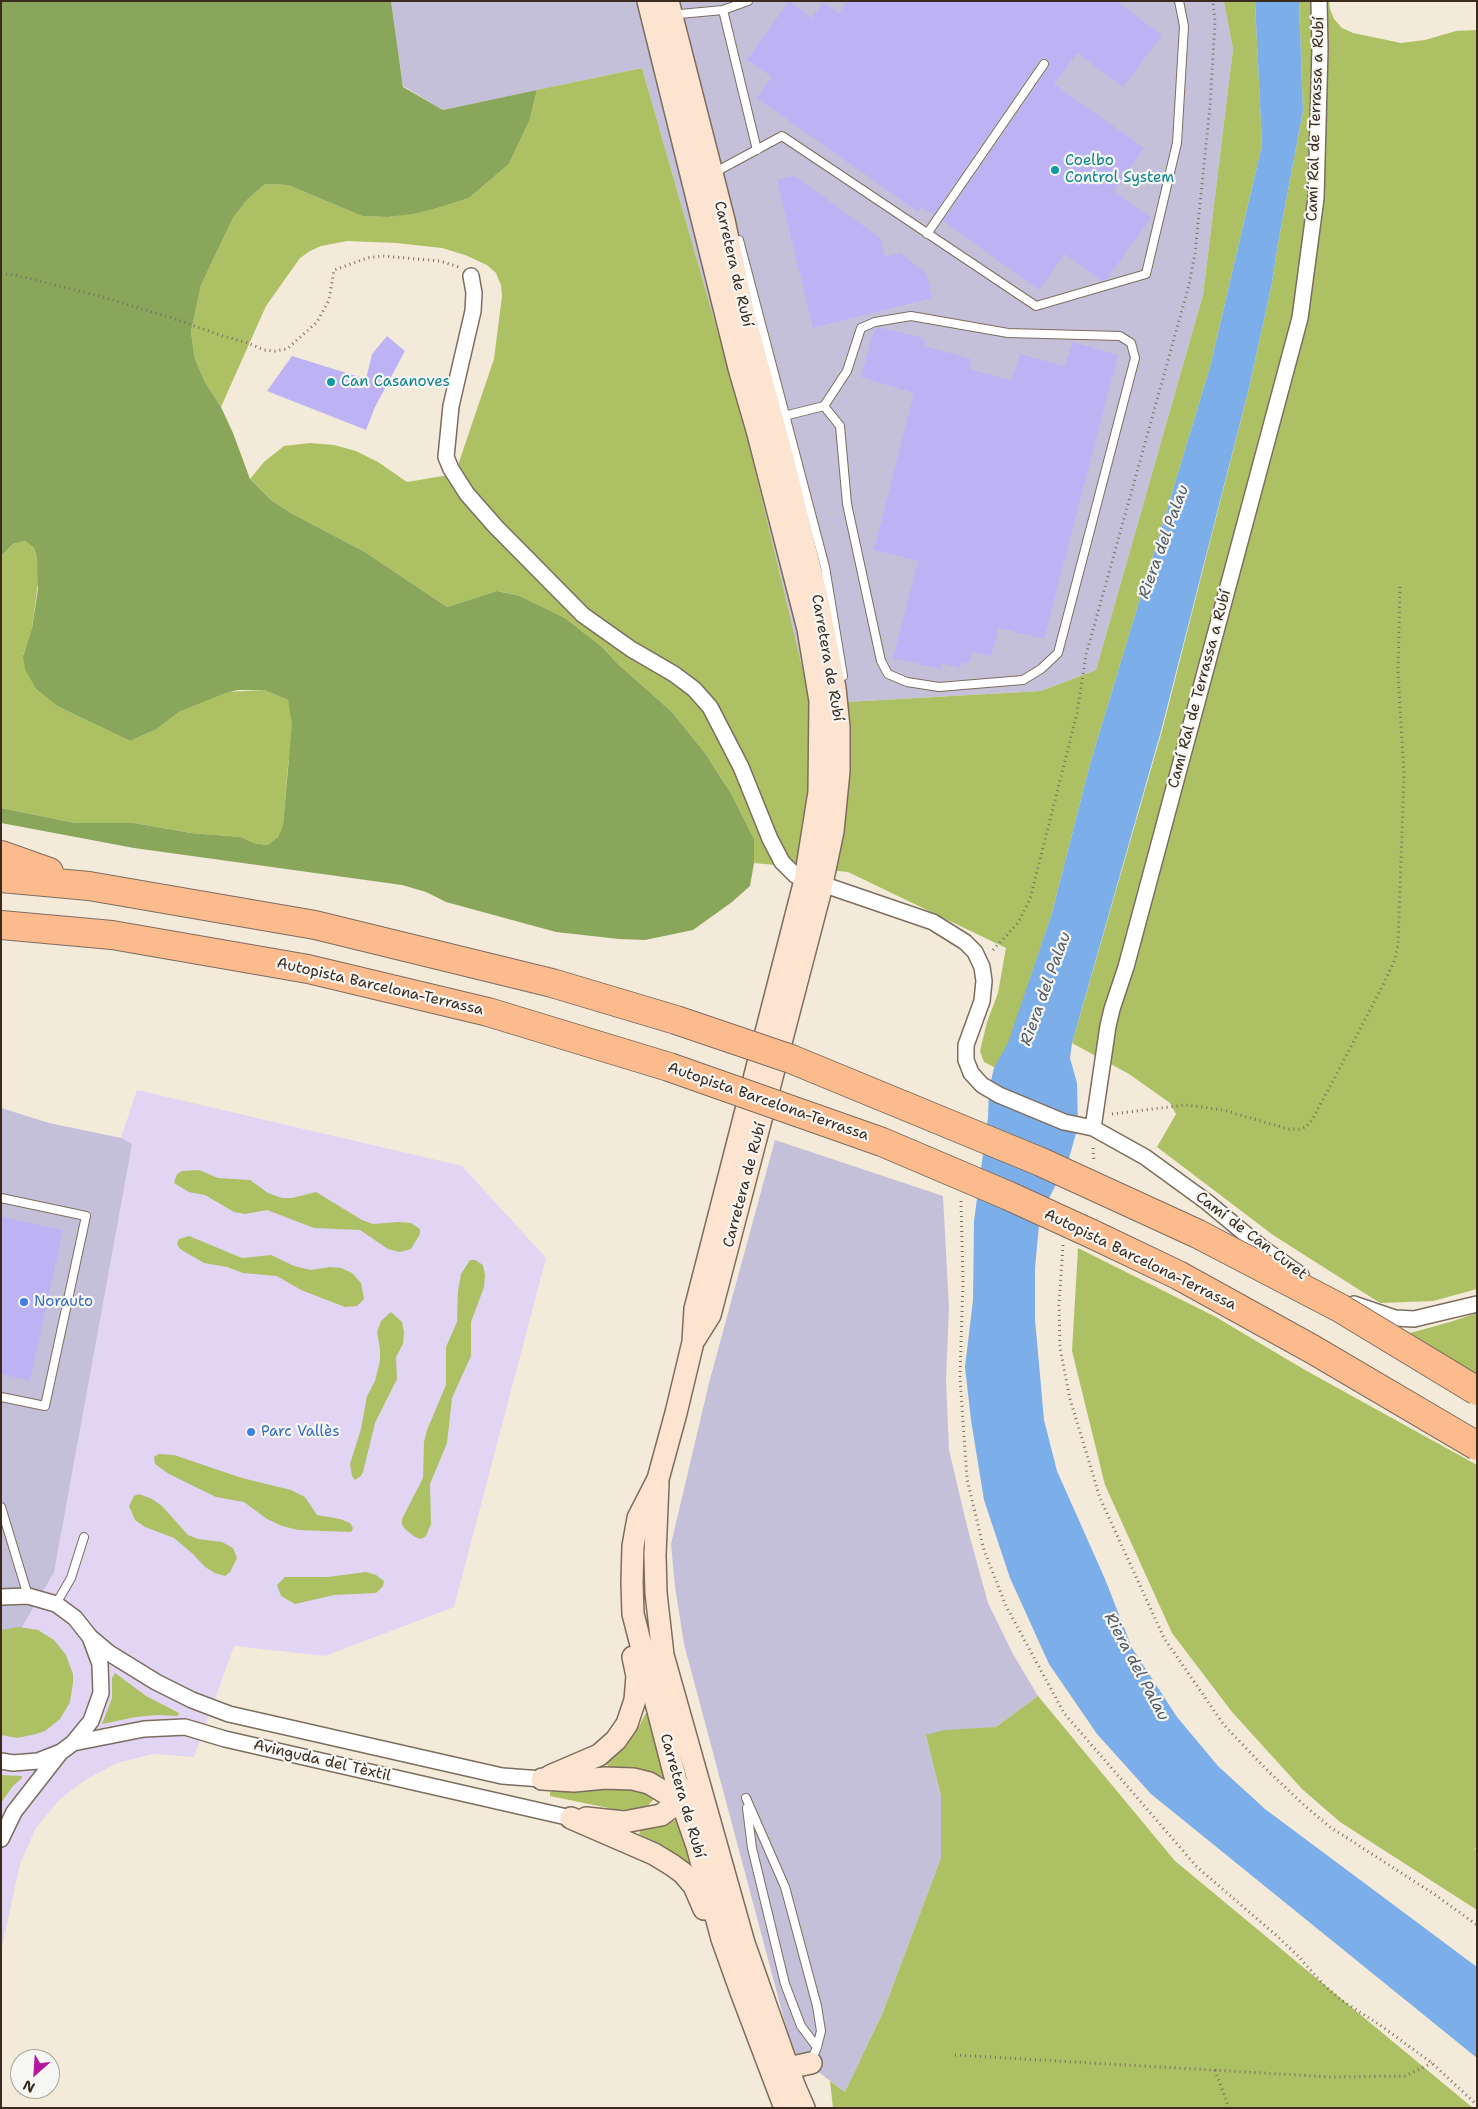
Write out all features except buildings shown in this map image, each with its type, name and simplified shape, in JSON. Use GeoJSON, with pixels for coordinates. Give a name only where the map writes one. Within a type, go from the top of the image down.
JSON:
{"type":"FeatureCollection","features":[{"type":"Feature","properties":{"kind":"highway"},"geometry":{"type":"LineString","coordinates":[[1,856],[89,886]]}},
{"type":"Feature","properties":{"kind":"highway"},"geometry":{"type":"LineString","coordinates":[[1,878],[89,886],[315,925],[552,983],[676,1020],[817,1069],[1041,1162],[1198,1234],[1340,1308],[1477,1391]]}},
{"type":"Feature","properties":{"kind":"highway","name":"Autopista Barcelona-Terrassa"},"geometry":{"type":"LineString","coordinates":[[1,925],[112,935],[308,969],[488,1012],[669,1067],[882,1142],[1009,1196],[1178,1275],[1312,1349],[1477,1446]]}},
{"type":"Feature","properties":{"kind":"main road","name":"Carretera de Rubí"},"geometry":{"type":"LineString","coordinates":[[648,1],[722,304],[759,439],[813,652],[820,713],[819,792],[824,814],[798,985],[710,1314],[694,1342]]}},
{"type":"Feature","properties":{"kind":"main road","name":"Carretera de Rubí"},"geometry":{"type":"LineString","coordinates":[[674,8],[724,220],[743,311],[784,462],[818,601],[835,688],[840,727],[833,831],[814,882],[788,976],[773,1007],[730,1166],[695,1309],[694,1342],[658,1479],[638,1518],[633,1546],[633,1614],[681,1800],[697,1846],[722,1939],[752,2022],[804,2108]]}},
{"type":"Feature","properties":{"kind":"main road","name":"Carretera de Rubí"},"geometry":{"type":"LineString","coordinates":[[658,1479],[655,1555],[659,1630],[663,1655],[683,1730],[705,1799],[728,1890],[785,2076],[785,2108]]}},
{"type":"Feature","properties":{"kind":"main road"},"geometry":{"type":"LineString","coordinates":[[542,1779],[570,1769],[599,1755],[616,1740],[627,1724],[635,1700],[636,1684],[631,1643],[633,1614]]}},
{"type":"Feature","properties":{"kind":"main road"},"geometry":{"type":"LineString","coordinates":[[571,1818],[600,1818],[624,1822],[644,1819],[673,1808],[681,1800],[686,1784],[683,1730]]}},
{"type":"Feature","properties":{"kind":"main road"},"geometry":{"type":"LineString","coordinates":[[542,1779],[574,1781],[605,1778],[633,1779],[649,1783],[681,1800],[698,1817],[710,1853],[728,1890]]}},
{"type":"Feature","properties":{"kind":"main road"},"geometry":{"type":"LineString","coordinates":[[571,1818],[654,1854],[683,1874],[694,1886],[703,1908],[743,2033],[756,2055],[785,2076],[796,2108]]}},
{"type":"Feature","properties":{"kind":"main road"},"geometry":{"type":"LineString","coordinates":[[785,2076],[814,2055]]}},
{"type":"Feature","properties":{"kind":"street","name":"Camí Ral de Terrassa a Rubí"},"geometry":{"type":"LineString","coordinates":[[1093,1122],[1112,1009],[1126,967],[1178,767],[1300,318],[1316,198],[1320,48],[1319,1]]}},
{"type":"Feature","properties":{"kind":"street"},"geometry":{"type":"LineString","coordinates":[[471,276],[474,294],[473,311],[451,406],[446,457],[451,469],[467,494],[496,527],[583,615],[631,649],[694,688],[710,707],[741,767],[770,839],[782,862],[795,875],[933,922],[965,942],[975,952],[980,962],[984,982],[982,1001],[966,1045],[966,1060],[971,1073],[982,1085],[1064,1122],[1093,1122]]}},
{"type":"Feature","properties":{"kind":"street","name":"Camí de Can Curet"},"geometry":{"type":"LineString","coordinates":[[1093,1122],[1146,1157],[1207,1202],[1261,1247],[1316,1285],[1344,1300],[1395,1318],[1414,1319],[1477,1304]]}},
{"type":"Feature","properties":{"kind":"street"},"geometry":{"type":"LineString","coordinates":[[1,1597],[28,1596],[56,1604],[75,1618],[90,1637],[100,1664],[101,1693],[91,1721],[67,1747],[14,1812],[1,1839]]}},
{"type":"Feature","properties":{"kind":"street","name":"Avinguda del Tèxtil"},"geometry":{"type":"LineString","coordinates":[[90,1637],[109,1653],[156,1682],[192,1700],[229,1714],[502,1776],[542,1779]]}},
{"type":"Feature","properties":{"kind":"street","name":"Avinguda del Tèxtil"},"geometry":{"type":"LineString","coordinates":[[1,1761],[13,1764],[38,1761],[67,1747],[144,1729],[184,1727],[273,1750],[571,1818]]}},
{"type":"Feature","properties":{"kind":"lane"},"geometry":{"type":"LineString","coordinates":[[676,1],[674,8],[700,93]]}},
{"type":"Feature","properties":{"kind":"lane"},"geometry":{"type":"LineString","coordinates":[[674,8],[724,10],[748,1]]}},
{"type":"Feature","properties":{"kind":"lane"},"geometry":{"type":"LineString","coordinates":[[721,169],[782,136],[1036,306],[1146,274],[1177,143],[1184,26],[1179,1]]}},
{"type":"Feature","properties":{"kind":"lane"},"geometry":{"type":"LineString","coordinates":[[724,10],[756,150]]}},
{"type":"Feature","properties":{"kind":"lane"},"geometry":{"type":"LineString","coordinates":[[927,234],[1044,64]]}},
{"type":"Feature","properties":{"kind":"lane"},"geometry":{"type":"LineString","coordinates":[[718,159],[723,178]]}},
{"type":"Feature","properties":{"kind":"lane"},"geometry":{"type":"LineString","coordinates":[[735,227],[825,567],[845,684]]}},
{"type":"Feature","properties":{"kind":"lane"},"geometry":{"type":"LineString","coordinates":[[784,416],[824,406],[847,371],[861,328],[875,322],[911,316],[1008,332],[1120,336],[1131,343],[1135,358],[1058,653],[1041,669],[1023,680],[939,687],[907,682],[888,674],[881,660],[847,504],[840,426],[824,406]]}},
{"type":"Feature","properties":{"kind":"lane"},"geometry":{"type":"LineString","coordinates":[[840,727],[845,702]]}},
{"type":"Feature","properties":{"kind":"lane"},"geometry":{"type":"LineString","coordinates":[[1,1198],[86,1216],[45,1406],[1,1396]]}},
{"type":"Feature","properties":{"kind":"lane"},"geometry":{"type":"LineString","coordinates":[[1,1507],[28,1596]]}},
{"type":"Feature","properties":{"kind":"lane"},"geometry":{"type":"LineString","coordinates":[[56,1604],[71,1578],[84,1537]]}},
{"type":"Feature","properties":{"kind":"lane"},"geometry":{"type":"LineString","coordinates":[[746,1798],[785,1887],[817,2006],[821,2031],[814,2055],[786,1984],[752,1848],[746,1798]]}},
{"type":"Feature","properties":{"kind":"path"},"geometry":{"type":"LineString","coordinates":[[980,962],[1018,923],[1030,899],[1077,713],[1086,655],[1189,285],[1196,244],[1210,106],[1215,22],[1213,1]]}},
{"type":"Feature","properties":{"kind":"path"},"geometry":{"type":"LineString","coordinates":[[1,273],[106,298],[248,343],[264,350],[275,351],[287,349],[317,322],[329,300],[334,270],[349,264],[367,258],[383,256],[440,260],[462,268],[471,276]]}},
{"type":"Feature","properties":{"kind":"path"},"geometry":{"type":"LineString","coordinates":[[1094,1164],[1093,1122],[1185,1106],[1222,1110],[1288,1130],[1299,1130],[1306,1127],[1312,1120],[1378,996],[1395,959],[1398,944],[1404,776],[1398,671],[1400,584]]}},
{"type":"Feature","properties":{"kind":"path"},"geometry":{"type":"LineString","coordinates":[[962,1192],[960,1212],[963,1281],[960,1376],[967,1479],[984,1550],[1006,1606],[1064,1713],[1196,1867],[1277,1936],[1341,2000],[1380,2025],[1432,2063],[1477,2105]]}},
{"type":"Feature","properties":{"kind":"path"},"geometry":{"type":"LineString","coordinates":[[1066,1237],[1062,1247],[1058,1305],[1060,1348],[1070,1399],[1100,1498],[1164,1638],[1224,1725],[1305,1806],[1330,1827],[1434,1894],[1477,1925]]}},
{"type":"Feature","properties":{"kind":"path"},"geometry":{"type":"LineString","coordinates":[[956,2055],[1331,2077],[1405,2076],[1432,2063]]}},
{"type":"Feature","properties":{"kind":"path"},"geometry":{"type":"LineString","coordinates":[[1214,2070],[1229,2108]]}},
{"type":"Feature","properties":{"kind":"shaded area"},"geometry":{"type":"Polygon","coordinates":[[[391,1],[1224,1],[1233,49],[1203,295],[1096,670],[1041,691],[811,704],[744,424],[642,68],[443,110],[403,86],[391,1]]]}},
{"type":"Feature","properties":{"kind":"shaded area","name":"Parc Vallès"},"geometry":{"type":"Polygon","coordinates":[[[137,1090],[462,1166],[546,1258],[454,1607],[325,1656],[234,1646],[194,1757],[153,1754],[117,1763],[85,1780],[59,1800],[36,1828],[20,1864],[1,1951],[1,1108],[49,1123],[121,1138],[137,1090]]]}},
{"type":"Feature","properties":{"kind":"shaded area"},"geometry":{"type":"Polygon","coordinates":[[[1,1108],[49,1123],[121,1138],[132,1144],[54,1572],[1,1663],[1,1108]]]}},
{"type":"Feature","properties":{"kind":"shaded area"},"geometry":{"type":"Polygon","coordinates":[[[775,1140],[943,1196],[949,1308],[946,1379],[949,1450],[988,1603],[1013,1654],[1038,1696],[996,1727],[926,1735],[941,1796],[941,1858],[883,2012],[845,2092],[793,2053],[684,1644],[675,1587],[671,1544],[709,1383],[775,1140]]]}},
{"type":"Feature","properties":{"kind":"green space"},"geometry":{"type":"Polygon","coordinates":[[[1,1],[391,1],[403,87],[443,110],[537,90],[530,119],[509,164],[469,198],[412,214],[388,217],[362,216],[288,185],[265,184],[248,199],[233,218],[201,285],[191,332],[195,359],[205,382],[221,407],[233,433],[250,479],[271,500],[291,513],[365,552],[447,607],[497,591],[520,596],[565,618],[601,646],[618,664],[672,712],[705,753],[732,795],[754,839],[754,863],[750,886],[732,902],[693,930],[645,940],[619,939],[556,932],[446,902],[426,892],[402,885],[134,848],[1,823],[1,808],[75,823],[134,823],[191,833],[241,837],[254,843],[267,845],[278,837],[283,825],[292,724],[288,700],[264,690],[238,690],[225,693],[179,712],[157,729],[130,741],[57,706],[36,689],[25,669],[23,656],[32,628],[38,589],[37,558],[34,548],[25,541],[13,544],[1,556],[1,1]]]}},
{"type":"Feature","properties":{"kind":"green space"},"geometry":{"type":"Polygon","coordinates":[[[1224,1],[1255,1],[1262,145],[1210,367],[1090,764],[1052,913],[1000,1070],[984,1062],[980,1051],[987,1022],[998,993],[1006,948],[848,872],[754,863],[754,839],[732,795],[705,753],[672,712],[618,664],[601,646],[565,618],[520,596],[497,591],[447,607],[365,552],[291,513],[271,500],[250,479],[264,462],[284,446],[310,443],[334,445],[356,451],[378,462],[407,482],[455,474],[494,359],[502,296],[501,285],[496,273],[487,265],[465,255],[442,248],[396,243],[347,241],[321,246],[310,251],[300,258],[266,306],[221,407],[205,382],[195,359],[191,332],[201,285],[233,218],[248,199],[265,184],[288,185],[362,216],[389,217],[438,208],[469,198],[509,164],[530,119],[537,90],[642,68],[744,424],[811,704],[1041,691],[1096,670],[1203,295],[1233,49],[1224,1]]]}},
{"type":"Feature","properties":{"kind":"green space"},"geometry":{"type":"Polygon","coordinates":[[[1299,1],[1329,1],[1334,19],[1342,28],[1353,33],[1401,43],[1425,40],[1456,31],[1477,30],[1477,1289],[1433,1301],[1380,1303],[1273,1235],[1157,1147],[1176,1114],[1170,1103],[1129,1074],[1072,1043],[1162,731],[1249,388],[1272,283],[1303,111],[1299,1]]]}},
{"type":"Feature","properties":{"kind":"green space"},"geometry":{"type":"Polygon","coordinates":[[[25,541],[34,548],[39,576],[32,628],[23,655],[36,689],[57,706],[130,741],[157,729],[179,712],[225,692],[264,690],[288,700],[292,712],[292,740],[283,826],[278,837],[267,845],[254,843],[241,837],[191,833],[134,823],[75,823],[1,808],[1,556],[13,544],[25,541]]]}},
{"type":"Feature","properties":{"kind":"green space"},"geometry":{"type":"Polygon","coordinates":[[[199,1170],[218,1178],[250,1180],[268,1193],[282,1198],[292,1198],[316,1192],[362,1220],[373,1224],[411,1223],[420,1229],[420,1234],[411,1249],[400,1252],[388,1249],[360,1230],[314,1228],[267,1210],[245,1214],[234,1212],[205,1195],[189,1192],[174,1183],[177,1174],[182,1171],[199,1170]]]}},
{"type":"Feature","properties":{"kind":"green space"},"geometry":{"type":"Polygon","coordinates":[[[189,1236],[242,1258],[271,1255],[294,1266],[311,1270],[330,1267],[341,1268],[352,1273],[361,1283],[364,1299],[357,1306],[345,1307],[301,1290],[277,1276],[243,1273],[227,1267],[204,1263],[180,1249],[177,1244],[179,1239],[189,1236]]]}},
{"type":"Feature","properties":{"kind":"green space"},"geometry":{"type":"Polygon","coordinates":[[[1078,1248],[1214,1316],[1305,1370],[1477,1465],[1477,1847],[1472,1851],[1477,1848],[1477,1910],[1340,1822],[1302,1789],[1232,1712],[1172,1633],[1105,1485],[1072,1351],[1078,1248]]]}},
{"type":"Feature","properties":{"kind":"green space"},"geometry":{"type":"Polygon","coordinates":[[[470,1260],[475,1260],[483,1265],[485,1275],[484,1287],[471,1322],[471,1356],[452,1398],[447,1443],[430,1484],[431,1524],[426,1536],[421,1539],[405,1529],[402,1519],[423,1478],[424,1442],[427,1430],[446,1385],[446,1347],[457,1322],[458,1291],[461,1274],[470,1260]]]}},
{"type":"Feature","properties":{"kind":"green space"},"geometry":{"type":"Polygon","coordinates":[[[391,1312],[402,1322],[404,1332],[403,1344],[396,1357],[397,1379],[375,1423],[363,1472],[355,1480],[352,1476],[350,1464],[361,1429],[367,1396],[375,1381],[380,1361],[377,1332],[381,1321],[391,1312]]]}},
{"type":"Feature","properties":{"kind":"green space"},"geometry":{"type":"Polygon","coordinates":[[[1477,1313],[1477,1375],[1410,1333],[1450,1322],[1477,1313]]]}},
{"type":"Feature","properties":{"kind":"green space"},"geometry":{"type":"Polygon","coordinates":[[[159,1454],[174,1455],[242,1478],[291,1490],[305,1497],[317,1515],[340,1519],[350,1523],[353,1528],[351,1532],[298,1530],[282,1526],[267,1519],[244,1502],[216,1497],[169,1474],[155,1464],[154,1457],[159,1454]]]}},
{"type":"Feature","properties":{"kind":"green space"},"geometry":{"type":"Polygon","coordinates":[[[139,1494],[152,1499],[162,1506],[188,1535],[198,1539],[222,1542],[233,1548],[237,1558],[230,1572],[225,1576],[215,1573],[205,1567],[174,1538],[145,1527],[135,1520],[129,1506],[134,1496],[139,1494]]]}},
{"type":"Feature","properties":{"kind":"green space"},"geometry":{"type":"Polygon","coordinates":[[[366,1572],[376,1575],[384,1581],[383,1586],[376,1593],[334,1595],[295,1604],[281,1596],[277,1585],[285,1577],[328,1577],[366,1572]]]}},
{"type":"Feature","properties":{"kind":"green space"},"geometry":{"type":"Polygon","coordinates":[[[19,1627],[38,1630],[54,1640],[66,1655],[73,1674],[73,1683],[70,1702],[60,1719],[45,1731],[17,1738],[1,1735],[1,1630],[19,1627]]]}},
{"type":"Feature","properties":{"kind":"green space"},"geometry":{"type":"Polygon","coordinates":[[[115,1673],[146,1696],[179,1713],[178,1716],[136,1717],[102,1724],[112,1698],[112,1678],[115,1673]]]}},
{"type":"Feature","properties":{"kind":"green space"},"geometry":{"type":"Polygon","coordinates":[[[1038,1696],[1175,1861],[1473,2108],[833,2108],[830,2081],[845,2092],[883,2012],[941,1858],[941,1796],[926,1735],[944,1730],[996,1727],[1038,1696]]]}},
{"type":"Feature","properties":{"kind":"green space"},"geometry":{"type":"Polygon","coordinates":[[[648,1709],[668,1779],[642,1770],[610,1767],[605,1764],[637,1730],[648,1709]]]}},
{"type":"Feature","properties":{"kind":"green space"},"geometry":{"type":"Polygon","coordinates":[[[1,1775],[22,1776],[22,1778],[13,1786],[1,1803],[1,1775]]]}},
{"type":"Feature","properties":{"kind":"green space"},"geometry":{"type":"Polygon","coordinates":[[[605,1787],[641,1791],[652,1797],[653,1800],[646,1808],[618,1810],[550,1796],[550,1792],[605,1787]]]}},
{"type":"Feature","properties":{"kind":"green space"},"geometry":{"type":"Polygon","coordinates":[[[679,1819],[693,1868],[662,1846],[639,1834],[640,1831],[679,1819]]]}},
{"type":"Feature","properties":{"kind":"water","name":"Riera del Palau"},"geometry":{"type":"Polygon","coordinates":[[[1255,1],[1299,1],[1303,111],[1272,283],[1249,388],[1161,731],[1072,1043],[1070,1058],[1077,1083],[1078,1126],[1068,1162],[1040,1215],[1035,1268],[1035,1319],[1044,1420],[1057,1471],[1105,1579],[1132,1648],[1177,1717],[1218,1766],[1265,1809],[1477,1967],[1477,2058],[1151,1794],[1097,1734],[1049,1664],[1010,1578],[984,1500],[971,1420],[965,1367],[973,1300],[974,1221],[988,1117],[989,1089],[994,1068],[1008,1043],[1052,913],[1090,764],[1210,367],[1262,145],[1255,1]]]}},
{"type":"Feature","properties":{"kind":"place","name":"Coelbo Control System"},"geometry":{"type":"Point","coordinates":[1055,170]}},
{"type":"Feature","properties":{"kind":"place","name":"Can Casanoves"},"geometry":{"type":"Point","coordinates":[331,382]}},
{"type":"Feature","properties":{"kind":"place","name":"Norauto"},"geometry":{"type":"Point","coordinates":[24,1302]}},
{"type":"Feature","properties":{"kind":"place","name":"Parc Vallès"},"geometry":{"type":"Point","coordinates":[251,1432]}}]}
